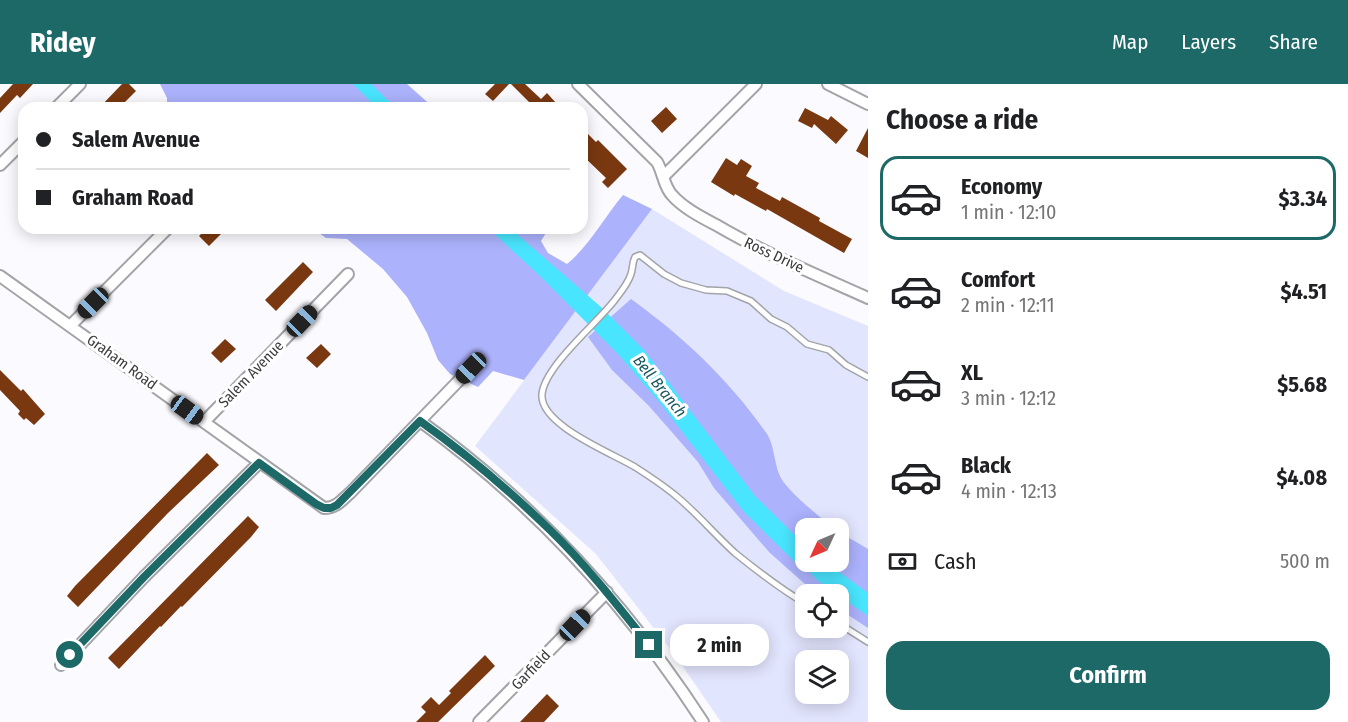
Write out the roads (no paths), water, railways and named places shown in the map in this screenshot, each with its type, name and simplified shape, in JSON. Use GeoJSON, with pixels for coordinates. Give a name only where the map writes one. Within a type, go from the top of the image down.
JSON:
{"type":"FeatureCollection","features":[{"type":"Feature","properties":{"kind":"street"},"geometry":{"type":"LineString","coordinates":[[62,102],[80,84]]}},
{"type":"Feature","properties":{"kind":"street"},"geometry":{"type":"LineString","coordinates":[[578,84],[657,162],[664,176],[756,84]]}},
{"type":"Feature","properties":{"kind":"street"},"geometry":{"type":"LineString","coordinates":[[828,84],[868,104]]}},
{"type":"Feature","properties":{"kind":"street"},"geometry":{"type":"LineString","coordinates":[[0,165],[18,147]]}},
{"type":"Feature","properties":{"kind":"street","name":"Ross Drive"},"geometry":{"type":"LineString","coordinates":[[664,176],[667,189],[673,197],[703,219],[738,238],[868,298]]}},
{"type":"Feature","properties":{"kind":"street"},"geometry":{"type":"LineString","coordinates":[[70,325],[162,234]]}},
{"type":"Feature","properties":{"kind":"street","name":"Salem Avenue"},"geometry":{"type":"LineString","coordinates":[[204,422],[348,274]]}},
{"type":"Feature","properties":{"kind":"street","name":"Graham Road"},"geometry":{"type":"LineString","coordinates":[[0,276],[324,508],[331,508],[350,493],[420,421]]}},
{"type":"Feature","properties":{"kind":"street"},"geometry":{"type":"LineString","coordinates":[[471,368],[420,421],[529,510],[565,545],[607,592],[663,663],[703,722]]}},
{"type":"Feature","properties":{"kind":"street"},"geometry":{"type":"LineString","coordinates":[[61,665],[144,577],[259,463]]}},
{"type":"Feature","properties":{"kind":"street","name":"Garfield"},"geometry":{"type":"LineString","coordinates":[[479,722],[607,592]]}},
{"type":"Feature","properties":{"kind":"lane"},"geometry":{"type":"LineString","coordinates":[[795,596],[736,553],[663,485],[619,457],[565,429],[543,405],[544,385],[548,377],[612,303],[631,274],[635,257],[640,255],[664,274],[681,283],[706,290],[727,291],[751,302],[771,319],[800,336],[807,344],[829,350],[846,365],[868,377]]}},
{"type":"Feature","properties":{"kind":"lane"},"geometry":{"type":"LineString","coordinates":[[849,630],[868,642]]}},
{"type":"Feature","properties":{"kind":"water"},"geometry":{"type":"Polygon","coordinates":[[[353,84],[371,84],[390,102],[371,102],[353,84]]]}},
{"type":"Feature","properties":{"kind":"water","name":"Bell Branch"},"geometry":{"type":"Polygon","coordinates":[[[494,234],[517,234],[601,307],[645,351],[755,496],[795,535],[795,562],[744,512],[660,403],[618,354],[494,234]]]}},
{"type":"Feature","properties":{"kind":"water","name":"Bell Branch"},"geometry":{"type":"Polygon","coordinates":[[[810,572],[839,572],[868,593],[868,616],[849,603],[849,584],[823,584],[810,572]]]}}]}
